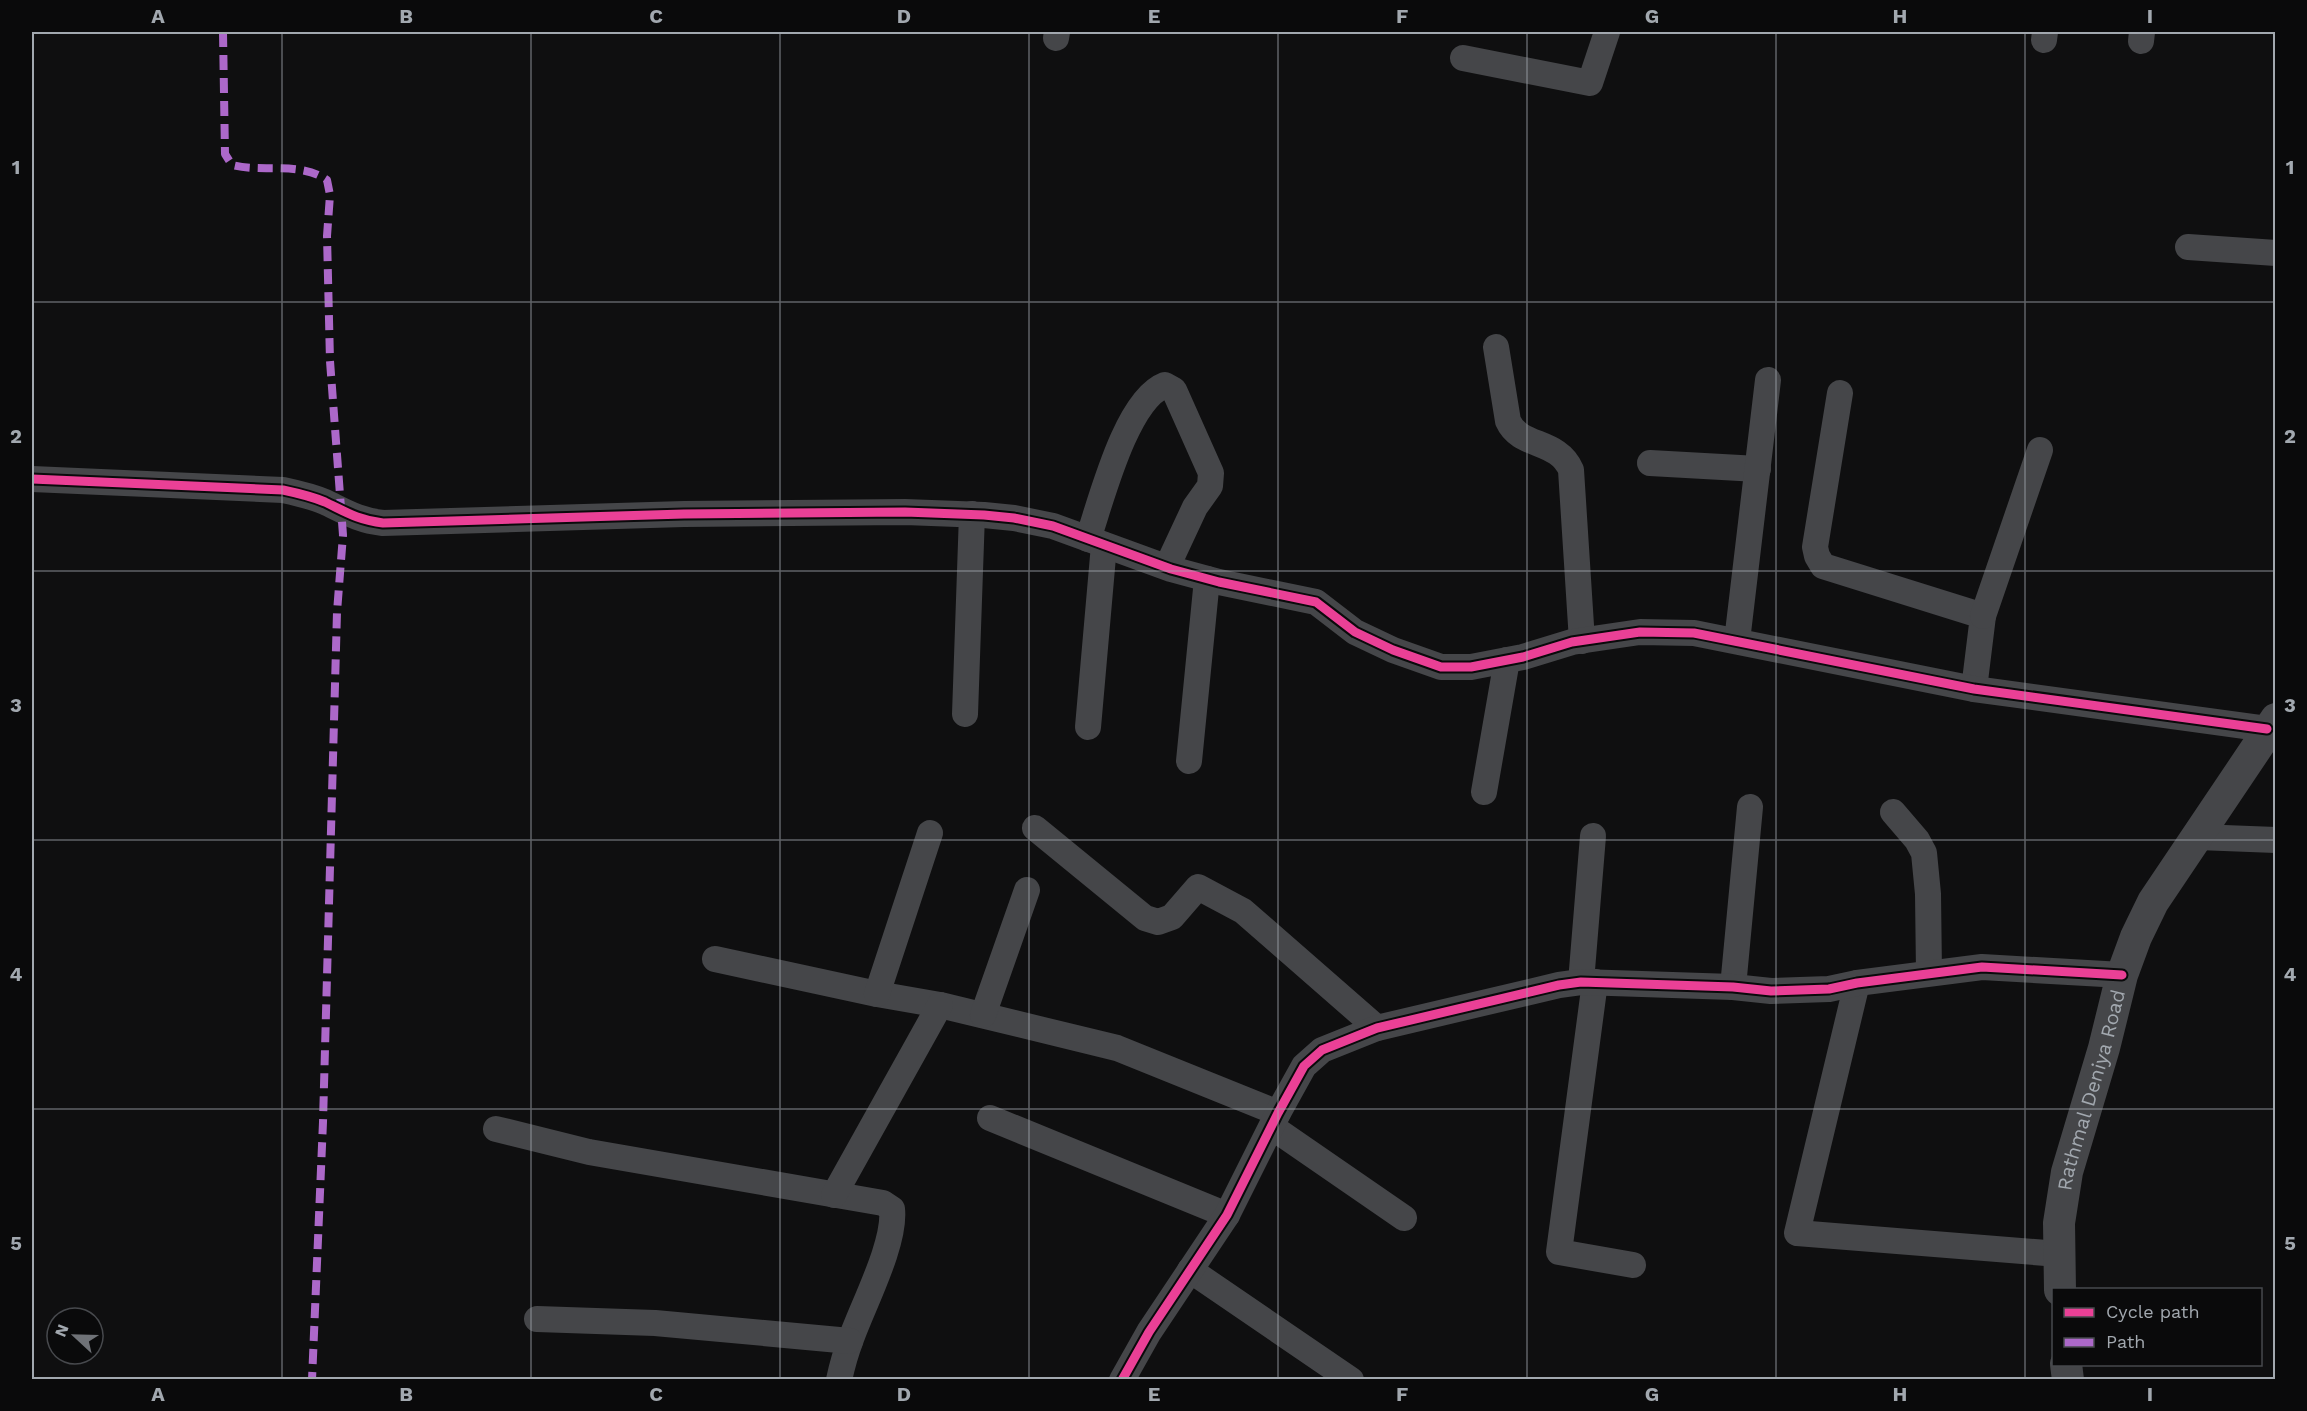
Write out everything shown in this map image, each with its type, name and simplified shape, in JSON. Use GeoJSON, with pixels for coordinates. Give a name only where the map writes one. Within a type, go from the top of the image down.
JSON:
{"type":"FeatureCollection","features":[{"type":"Feature","properties":{"kind":"street"},"geometry":{"type":"LineString","coordinates":[[1463,58],[1590,83],[1607,32]]}},
{"type":"Feature","properties":{"kind":"street"},"geometry":{"type":"LineString","coordinates":[[2188,247],[2276,253]]}},
{"type":"Feature","properties":{"kind":"street"},"geometry":{"type":"LineString","coordinates":[[1496,346],[1512,428],[1518,434],[1560,453],[1567,460],[1571,470],[1582,641]]}},
{"type":"Feature","properties":{"kind":"street"},"geometry":{"type":"LineString","coordinates":[[1737,641],[1768,380]]}},
{"type":"Feature","properties":{"kind":"street"},"geometry":{"type":"LineString","coordinates":[[1088,728],[1096,542],[1122,438],[1156,389],[1166,385],[1174,390],[1211,473],[1210,486],[1195,507],[1167,567]]}},
{"type":"Feature","properties":{"kind":"street"},"geometry":{"type":"LineString","coordinates":[[1840,393],[1815,547],[1817,556],[1824,566],[1983,616]]}},
{"type":"Feature","properties":{"kind":"street"},"geometry":{"type":"LineString","coordinates":[[1974,689],[1983,616],[2040,450]]}},
{"type":"Feature","properties":{"kind":"street"},"geometry":{"type":"LineString","coordinates":[[1650,463],[1758,469]]}},
{"type":"Feature","properties":{"kind":"street"},"geometry":{"type":"LineString","coordinates":[[32,479],[283,490],[303,494],[365,521],[383,523],[684,514],[905,512],[972,514],[1053,526],[1207,579],[1316,602],[1355,633],[1393,650],[1441,667],[1471,667],[1582,641],[1660,631],[1694,633],[1974,689],[2271,724]]}},
{"type":"Feature","properties":{"kind":"street"},"geometry":{"type":"LineString","coordinates":[[965,714],[972,514]]}},
{"type":"Feature","properties":{"kind":"street"},"geometry":{"type":"LineString","coordinates":[[1189,761],[1207,579]]}},
{"type":"Feature","properties":{"kind":"street"},"geometry":{"type":"LineString","coordinates":[[1484,792],[1507,660]]}},
{"type":"Feature","properties":{"kind":"street","name":"Rathmal Deniya Road"},"geometry":{"type":"LineString","coordinates":[[2060,1288],[2059,1223],[2067,1172],[2104,1048],[2122,975],[2136,937],[2153,902],[2271,724]]}},
{"type":"Feature","properties":{"kind":"street"},"geometry":{"type":"LineString","coordinates":[[1733,987],[1750,807]]}},
{"type":"Feature","properties":{"kind":"street"},"geometry":{"type":"LineString","coordinates":[[1893,812],[1917,840],[1924,853],[1928,894],[1929,973]]}},
{"type":"Feature","properties":{"kind":"street"},"geometry":{"type":"LineString","coordinates":[[1035,828],[1145,918],[1158,922],[1172,917],[1198,887],[1243,911],[1377,1028]]}},
{"type":"Feature","properties":{"kind":"street"},"geometry":{"type":"LineString","coordinates":[[877,994],[930,832]]}},
{"type":"Feature","properties":{"kind":"street"},"geometry":{"type":"LineString","coordinates":[[1593,836],[1588,982],[1559,1252],[1633,1265]]}},
{"type":"Feature","properties":{"kind":"street"},"geometry":{"type":"LineString","coordinates":[[2198,837],[2276,840]]}},
{"type":"Feature","properties":{"kind":"street"},"geometry":{"type":"LineString","coordinates":[[983,1016],[1026,890]]}},
{"type":"Feature","properties":{"kind":"street"},"geometry":{"type":"LineString","coordinates":[[715,959],[877,994],[940,1005],[1117,1048],[1275,1120],[1404,1218]]}},
{"type":"Feature","properties":{"kind":"street"},"geometry":{"type":"LineString","coordinates":[[1122,1380],[1149,1332],[1227,1215],[1304,1066],[1322,1050],[1377,1028],[1559,985],[1588,982],[1733,987],[1771,991],[1817,990],[1982,967],[2122,975]]}},
{"type":"Feature","properties":{"kind":"street"},"geometry":{"type":"LineString","coordinates":[[1857,983],[1797,1233],[2060,1254]]}},
{"type":"Feature","properties":{"kind":"street"},"geometry":{"type":"LineString","coordinates":[[834,1196],[940,1005]]}},
{"type":"Feature","properties":{"kind":"street"},"geometry":{"type":"LineString","coordinates":[[990,1118],[1227,1215]]}},
{"type":"Feature","properties":{"kind":"street"},"geometry":{"type":"LineString","coordinates":[[496,1130],[589,1152],[883,1203],[892,1209],[893,1222],[838,1380]]}},
{"type":"Feature","properties":{"kind":"street"},"geometry":{"type":"LineString","coordinates":[[1190,1270],[1351,1380]]}},
{"type":"Feature","properties":{"kind":"street"},"geometry":{"type":"LineString","coordinates":[[537,1319],[655,1323],[850,1341]]}},
{"type":"Feature","properties":{"kind":"marked path"},"geometry":{"type":"LineString","coordinates":[[223,32],[225,154],[232,165],[293,169],[316,174],[327,180],[330,195],[327,236],[330,361],[343,535],[337,612],[323,1122],[312,1380]]}},
{"type":"Feature","properties":{"kind":"cycle path"},"geometry":{"type":"LineString","coordinates":[[32,479],[283,490],[320,500],[359,518],[383,523],[684,514],[905,512],[1014,518],[1053,526],[1171,569],[1219,582],[1316,602],[1355,632],[1393,650],[1441,667],[1471,667],[1523,657],[1572,642],[1640,632],[1694,633],[1974,689],[2267,729]]}},
{"type":"Feature","properties":{"kind":"cycle path"},"geometry":{"type":"LineString","coordinates":[[1122,1380],[1149,1332],[1227,1215],[1304,1066],[1322,1050],[1377,1028],[1559,985],[1581,982],[1733,987],[1771,991],[1829,989],[1857,983],[1982,967],[2122,975]]}}]}
